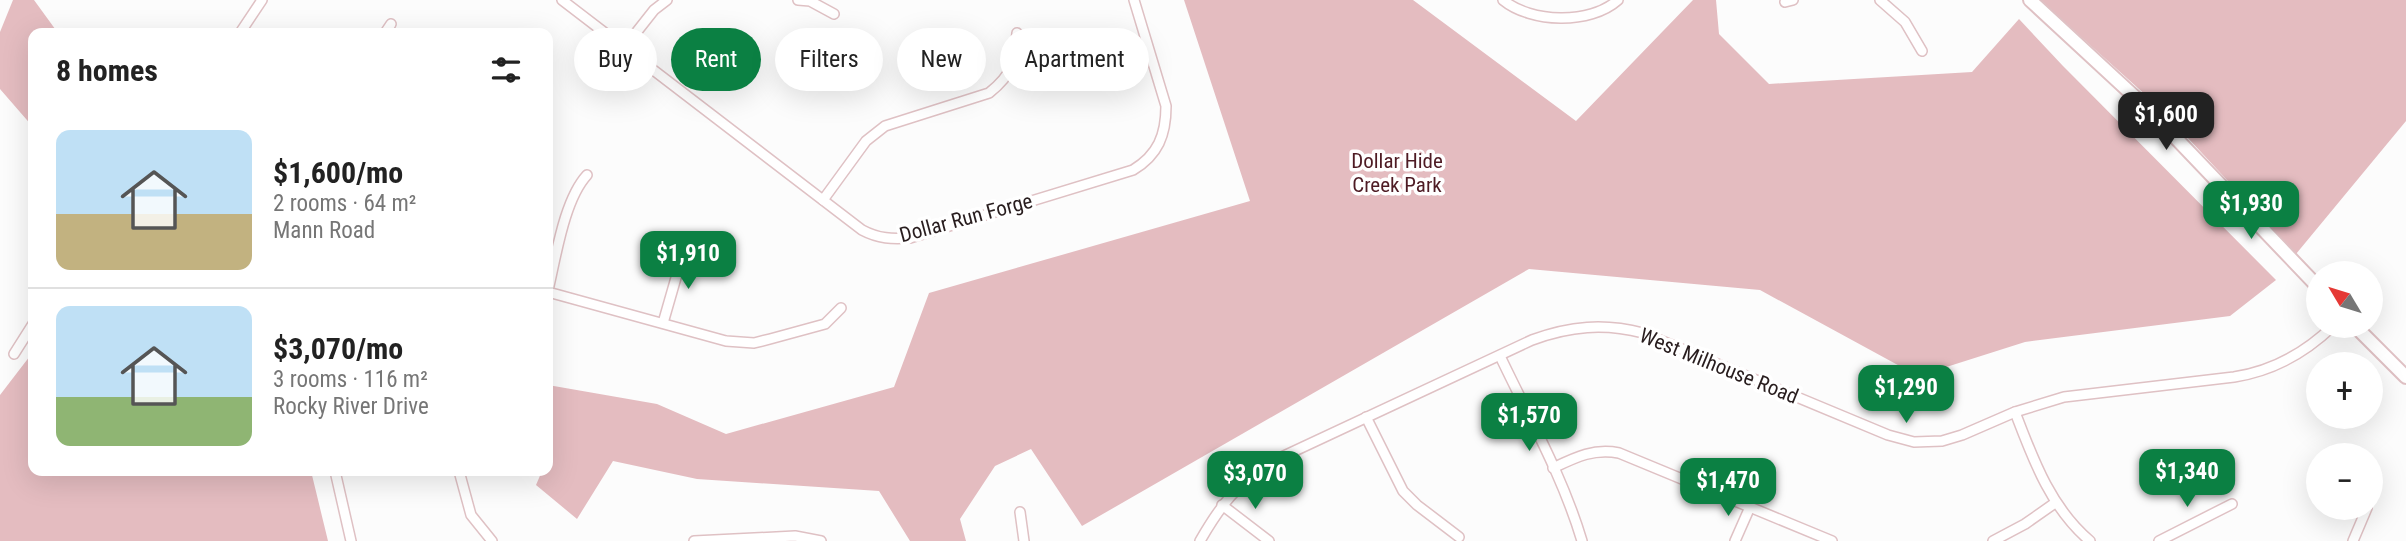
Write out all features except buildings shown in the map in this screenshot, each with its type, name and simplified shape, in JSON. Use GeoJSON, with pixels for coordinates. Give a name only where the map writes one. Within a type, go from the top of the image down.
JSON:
{"type":"FeatureCollection","features":[{"type":"Feature","properties":{"kind":"main road"},"geometry":{"type":"LineString","coordinates":[[2030,0],[2149,110],[2306,274]]}},
{"type":"Feature","properties":{"kind":"main road"},"geometry":{"type":"LineString","coordinates":[[2367,338],[2406,377]]}},
{"type":"Feature","properties":{"kind":"street"},"geometry":{"type":"LineString","coordinates":[[243,28],[262,0]]}},
{"type":"Feature","properties":{"kind":"street","name":"Dollar Run Forge"},"geometry":{"type":"LineString","coordinates":[[562,0],[598,28]]}},
{"type":"Feature","properties":{"kind":"street"},"geometry":{"type":"LineString","coordinates":[[640,28],[654,10],[667,0]]}},
{"type":"Feature","properties":{"kind":"street"},"geometry":{"type":"LineString","coordinates":[[798,0],[810,1],[834,14]]}},
{"type":"Feature","properties":{"kind":"street","name":"Dollar Run Forge"},"geometry":{"type":"LineString","coordinates":[[657,73],[862,230],[876,237],[910,238],[1133,170],[1144,163],[1162,140],[1166,124],[1166,106],[1134,0]]}},
{"type":"Feature","properties":{"kind":"street"},"geometry":{"type":"LineString","coordinates":[[1503,0],[1519,11],[1535,16],[1577,16],[1602,12],[1618,0]]}},
{"type":"Feature","properties":{"kind":"street"},"geometry":{"type":"LineString","coordinates":[[1880,0],[1905,22],[1922,51]]}},
{"type":"Feature","properties":{"kind":"street"},"geometry":{"type":"LineString","coordinates":[[823,200],[866,141],[885,126],[989,93],[1000,85]]}},
{"type":"Feature","properties":{"kind":"street"},"geometry":{"type":"LineString","coordinates":[[553,272],[569,211],[581,182],[587,175]]}},
{"type":"Feature","properties":{"kind":"street"},"geometry":{"type":"LineString","coordinates":[[663,323],[684,250]]}},
{"type":"Feature","properties":{"kind":"street"},"geometry":{"type":"LineString","coordinates":[[553,292],[730,342],[754,343],[825,324],[842,308]]}},
{"type":"Feature","properties":{"kind":"street","name":"West Milhouse Road"},"geometry":{"type":"LineString","coordinates":[[1200,541],[1222,505],[1261,468],[1366,417],[1561,330],[1592,326],[1612,327],[1648,335],[1888,435],[1930,442],[1950,439],[2015,412],[2073,395],[2254,373],[2276,366],[2298,354],[2318,338]]}},
{"type":"Feature","properties":{"kind":"street"},"geometry":{"type":"LineString","coordinates":[[14,354],[28,332]]}},
{"type":"Feature","properties":{"kind":"street"},"geometry":{"type":"LineString","coordinates":[[1500,356],[1575,517],[1582,541]]}},
{"type":"Feature","properties":{"kind":"street"},"geometry":{"type":"LineString","coordinates":[[2015,412],[2040,474],[2056,503],[2090,541]]}},
{"type":"Feature","properties":{"kind":"street"},"geometry":{"type":"LineString","coordinates":[[1366,417],[1403,491],[1459,537]]}},
{"type":"Feature","properties":{"kind":"street"},"geometry":{"type":"LineString","coordinates":[[1553,468],[1589,452],[1612,451],[1832,541]]}},
{"type":"Feature","properties":{"kind":"street"},"geometry":{"type":"LineString","coordinates":[[336,476],[351,541]]}},
{"type":"Feature","properties":{"kind":"street"},"geometry":{"type":"LineString","coordinates":[[460,476],[471,515],[492,541]]}},
{"type":"Feature","properties":{"kind":"street"},"geometry":{"type":"LineString","coordinates":[[1993,541],[2056,503]]}},
{"type":"Feature","properties":{"kind":"street"},"geometry":{"type":"LineString","coordinates":[[2159,541],[2232,504]]}},
{"type":"Feature","properties":{"kind":"street"},"geometry":{"type":"LineString","coordinates":[[1222,505],[1269,541]]}},
{"type":"Feature","properties":{"kind":"street"},"geometry":{"type":"LineString","coordinates":[[1735,541],[1750,507]]}},
{"type":"Feature","properties":{"kind":"street"},"geometry":{"type":"LineString","coordinates":[[1020,512],[1024,541]]}},
{"type":"Feature","properties":{"kind":"street"},"geometry":{"type":"LineString","coordinates":[[2353,541],[2362,520]]}},
{"type":"Feature","properties":{"kind":"street"},"geometry":{"type":"LineString","coordinates":[[694,541],[794,536],[821,541]]}},
{"type":"Feature","properties":{"kind":"green space"},"geometry":{"type":"Polygon","coordinates":[[[13,0],[34,0],[54,28],[28,28],[28,121],[0,89],[0,32],[13,0]]]}},
{"type":"Feature","properties":{"kind":"green space","name":"Dollar Hide Creek Park"},"geometry":{"type":"Polygon","coordinates":[[[1184,0],[1413,0],[1576,121],[1693,0],[1716,0],[1719,34],[1769,84],[1972,72],[2019,19],[2276,280],[2230,316],[2025,342],[1918,376],[1760,290],[1529,269],[1082,526],[1031,449],[995,466],[960,519],[966,541],[910,541],[879,491],[697,479],[613,461],[577,519],[536,485],[540,476],[553,476],[553,386],[657,404],[726,434],[894,387],[929,293],[1250,201],[1184,0]]]}},
{"type":"Feature","properties":{"kind":"green space"},"geometry":{"type":"Polygon","coordinates":[[[2040,0],[2406,0],[2406,121],[2296,254],[2159,107],[2040,0]]]}},
{"type":"Feature","properties":{"kind":"green space"},"geometry":{"type":"Polygon","coordinates":[[[28,359],[28,476],[312,476],[328,541],[0,541],[0,395],[28,359]]]}}]}
